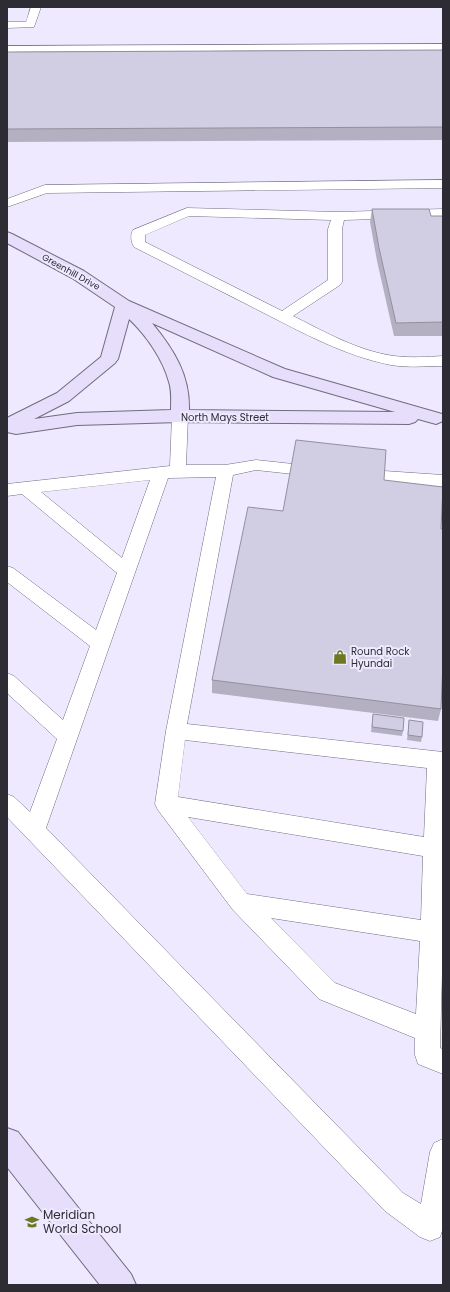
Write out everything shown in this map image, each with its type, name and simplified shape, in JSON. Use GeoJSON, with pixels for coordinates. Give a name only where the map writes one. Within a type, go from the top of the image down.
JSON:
{"type":"FeatureCollection","features":[{"type":"Feature","properties":{"kind":"main road","name":"Greenhill Drive"},"geometry":{"type":"LineString","coordinates":[[7,237],[95,284],[124,305],[148,329],[167,355],[179,385],[180,416]]}},
{"type":"Feature","properties":{"kind":"main road"},"geometry":{"type":"LineString","coordinates":[[7,426],[63,397],[109,359],[124,305],[279,373],[439,418]]}},
{"type":"Feature","properties":{"kind":"main road","name":"North Mays Street"},"geometry":{"type":"LineString","coordinates":[[7,430],[77,419],[180,416],[439,418]]}},
{"type":"Feature","properties":{"kind":"main road"},"geometry":{"type":"LineString","coordinates":[[7,1143],[120,1285]]}},
{"type":"Feature","properties":{"kind":"lane"},"geometry":{"type":"LineString","coordinates":[[7,24],[30,25],[36,7]]}},
{"type":"Feature","properties":{"kind":"lane"},"geometry":{"type":"LineString","coordinates":[[7,49],[443,47]]}},
{"type":"Feature","properties":{"kind":"lane"},"geometry":{"type":"LineString","coordinates":[[7,203],[45,189],[443,184]]}},
{"type":"Feature","properties":{"kind":"lane"},"geometry":{"type":"LineString","coordinates":[[443,213],[338,216],[187,212],[138,233],[139,244],[283,317],[348,348],[378,357],[408,362],[443,361]]}},
{"type":"Feature","properties":{"kind":"lane"},"geometry":{"type":"LineString","coordinates":[[283,317],[335,282],[335,229],[338,216]]}},
{"type":"Feature","properties":{"kind":"lane"},"geometry":{"type":"LineString","coordinates":[[34,831],[126,571],[169,472],[180,416]]}},
{"type":"Feature","properties":{"kind":"lane"},"geometry":{"type":"LineString","coordinates":[[7,490],[169,472],[225,471],[256,465],[292,469]]}},
{"type":"Feature","properties":{"kind":"lane"},"geometry":{"type":"LineString","coordinates":[[225,471],[176,731],[166,804],[241,903],[327,991],[428,1031]]}},
{"type":"Feature","properties":{"kind":"lane"},"geometry":{"type":"LineString","coordinates":[[384,477],[443,481]]}},
{"type":"Feature","properties":{"kind":"lane"},"geometry":{"type":"LineString","coordinates":[[25,488],[126,571]]}},
{"type":"Feature","properties":{"kind":"lane"},"geometry":{"type":"LineString","coordinates":[[7,573],[100,643]]}},
{"type":"Feature","properties":{"kind":"lane"},"geometry":{"type":"LineString","coordinates":[[7,681],[68,736]]}},
{"type":"Feature","properties":{"kind":"lane"},"geometry":{"type":"LineString","coordinates":[[176,731],[440,761],[434,848],[427,1055],[443,1062]]}},
{"type":"Feature","properties":{"kind":"lane"},"geometry":{"type":"LineString","coordinates":[[7,803],[394,1202],[430,1227],[443,1152]]}},
{"type":"Feature","properties":{"kind":"lane"},"geometry":{"type":"LineString","coordinates":[[166,804],[434,848]]}},
{"type":"Feature","properties":{"kind":"lane"},"geometry":{"type":"LineString","coordinates":[[241,903],[432,932]]}},
{"type":"Feature","properties":{"kind":"building"},"geometry":{"type":"Polygon","coordinates":[[[443,50],[443,127],[7,129],[7,52],[443,50]]]}},
{"type":"Feature","properties":{"kind":"building"},"geometry":{"type":"Polygon","coordinates":[[[372,209],[429,209],[431,216],[443,216],[443,322],[396,323],[372,209]]]}},
{"type":"Feature","properties":{"kind":"building"},"geometry":{"type":"Polygon","coordinates":[[[296,440],[386,450],[384,480],[443,487],[441,529],[443,529],[443,662],[441,709],[212,680],[248,507],[283,511],[296,440]]]}},
{"type":"Feature","properties":{"kind":"building"},"geometry":{"type":"Polygon","coordinates":[[[373,714],[404,718],[403,731],[372,727],[373,714]]]}},
{"type":"Feature","properties":{"kind":"building"},"geometry":{"type":"Polygon","coordinates":[[[409,720],[423,722],[422,737],[408,735],[409,720]]]}},
{"type":"Feature","properties":{"kind":"place","name":"Round Rock Hyundai"},"geometry":{"type":"Point","coordinates":[340,657]}},
{"type":"Feature","properties":{"kind":"place","name":"Meridian World School"},"geometry":{"type":"Point","coordinates":[32,1222]}}]}
